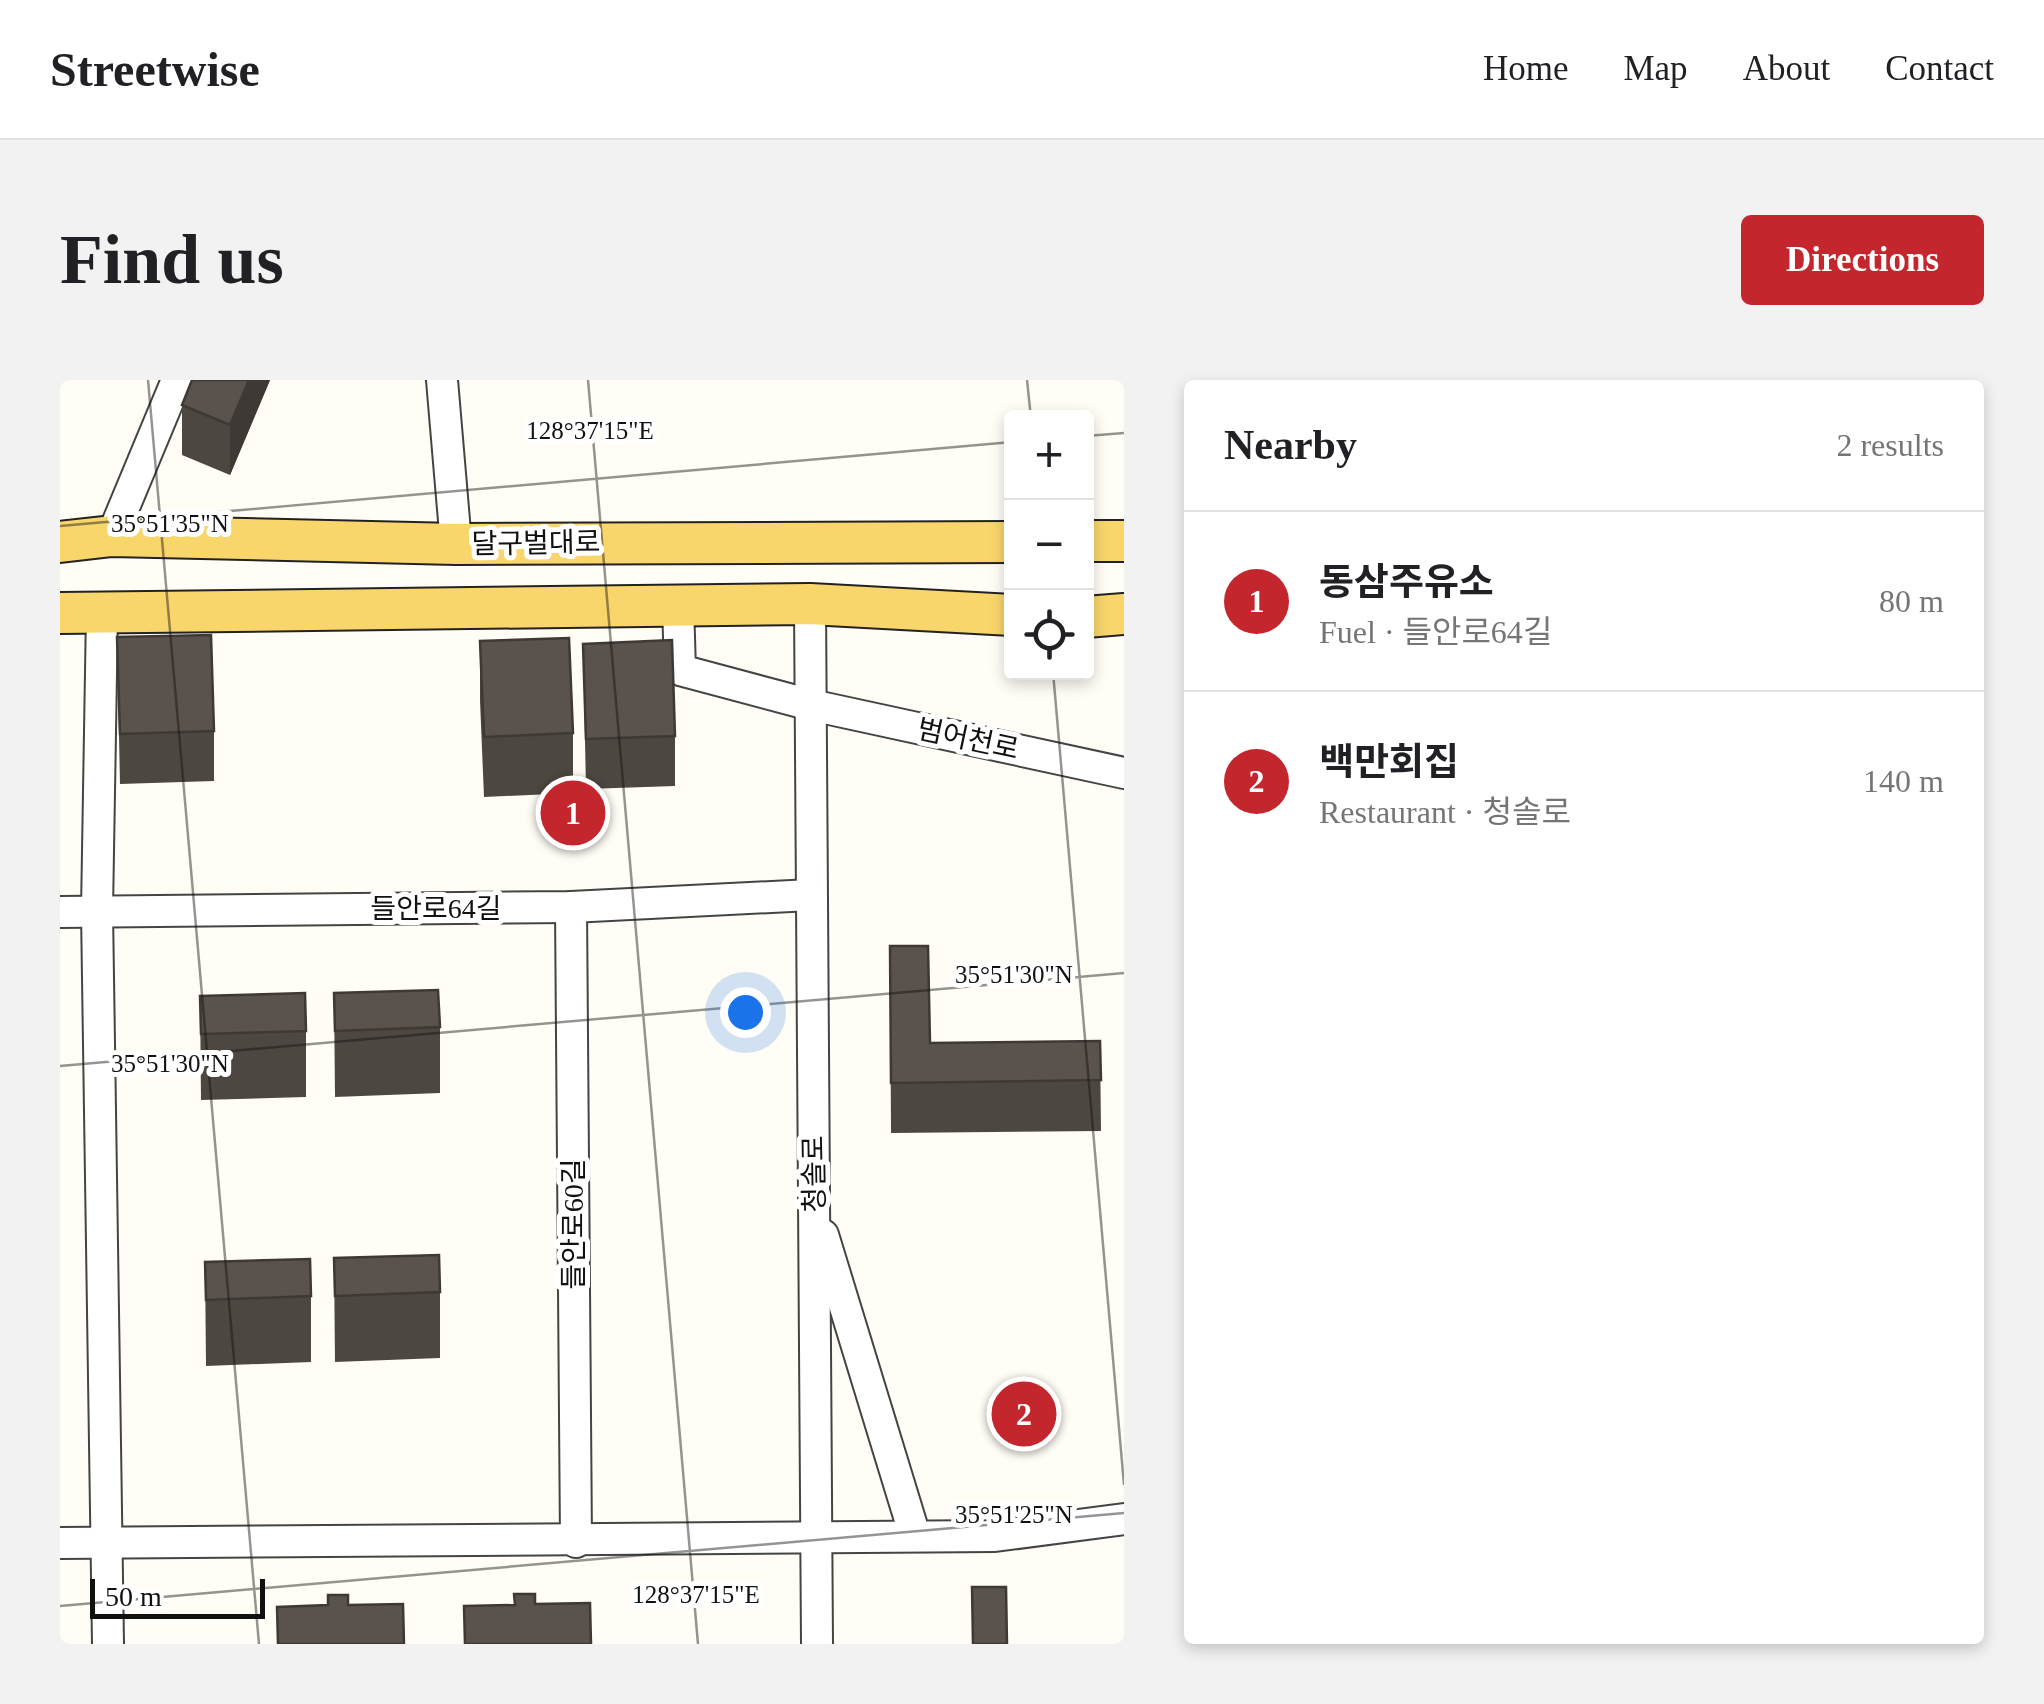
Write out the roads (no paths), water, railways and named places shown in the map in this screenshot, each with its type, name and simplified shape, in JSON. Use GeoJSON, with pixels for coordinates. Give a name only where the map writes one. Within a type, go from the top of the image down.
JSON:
{"type":"FeatureCollection","features":[{"type":"Feature","properties":{"kind":"main road","name":"달구벌대로"},"geometry":{"type":"LineString","coordinates":[[60,542],[112,536],[456,544],[1004,542]]}},
{"type":"Feature","properties":{"kind":"main road"},"geometry":{"type":"LineString","coordinates":[[1094,542],[1124,541]]}},
{"type":"Feature","properties":{"kind":"main road"},"geometry":{"type":"LineString","coordinates":[[60,613],[810,604],[1004,615]]}},
{"type":"Feature","properties":{"kind":"main road"},"geometry":{"type":"LineString","coordinates":[[1094,616],[1124,614]]}},
{"type":"Feature","properties":{"kind":"street"},"geometry":{"type":"LineString","coordinates":[[112,536],[178,380]]}},
{"type":"Feature","properties":{"kind":"street"},"geometry":{"type":"LineString","coordinates":[[442,380],[456,544]]}},
{"type":"Feature","properties":{"kind":"street","name":"범어천로"},"geometry":{"type":"LineString","coordinates":[[678,604],[680,670],[811,705],[1124,773]]}},
{"type":"Feature","properties":{"kind":"street","name":"청솔로"},"geometry":{"type":"LineString","coordinates":[[810,604],[817,1644]]}},
{"type":"Feature","properties":{"kind":"street"},"geometry":{"type":"LineString","coordinates":[[102,612],[96,911],[108,1644]]}},
{"type":"Feature","properties":{"kind":"street","name":"들안로64길"},"geometry":{"type":"LineString","coordinates":[[60,912],[571,907],[811,896]]}},
{"type":"Feature","properties":{"kind":"street","name":"들안로60길"},"geometry":{"type":"LineString","coordinates":[[571,907],[576,1542]]}},
{"type":"Feature","properties":{"kind":"street"},"geometry":{"type":"LineString","coordinates":[[814,1203],[915,1536]]}},
{"type":"Feature","properties":{"kind":"street"},"geometry":{"type":"LineString","coordinates":[[60,1543],[995,1536],[1124,1519]]}},
{"type":"Feature","properties":{"kind":"place","name":"동삼주유소"},"geometry":{"type":"Point","coordinates":[573,813]}},
{"type":"Feature","properties":{"kind":"place","name":"백만회집"},"geometry":{"type":"Point","coordinates":[1024,1414]}}]}
